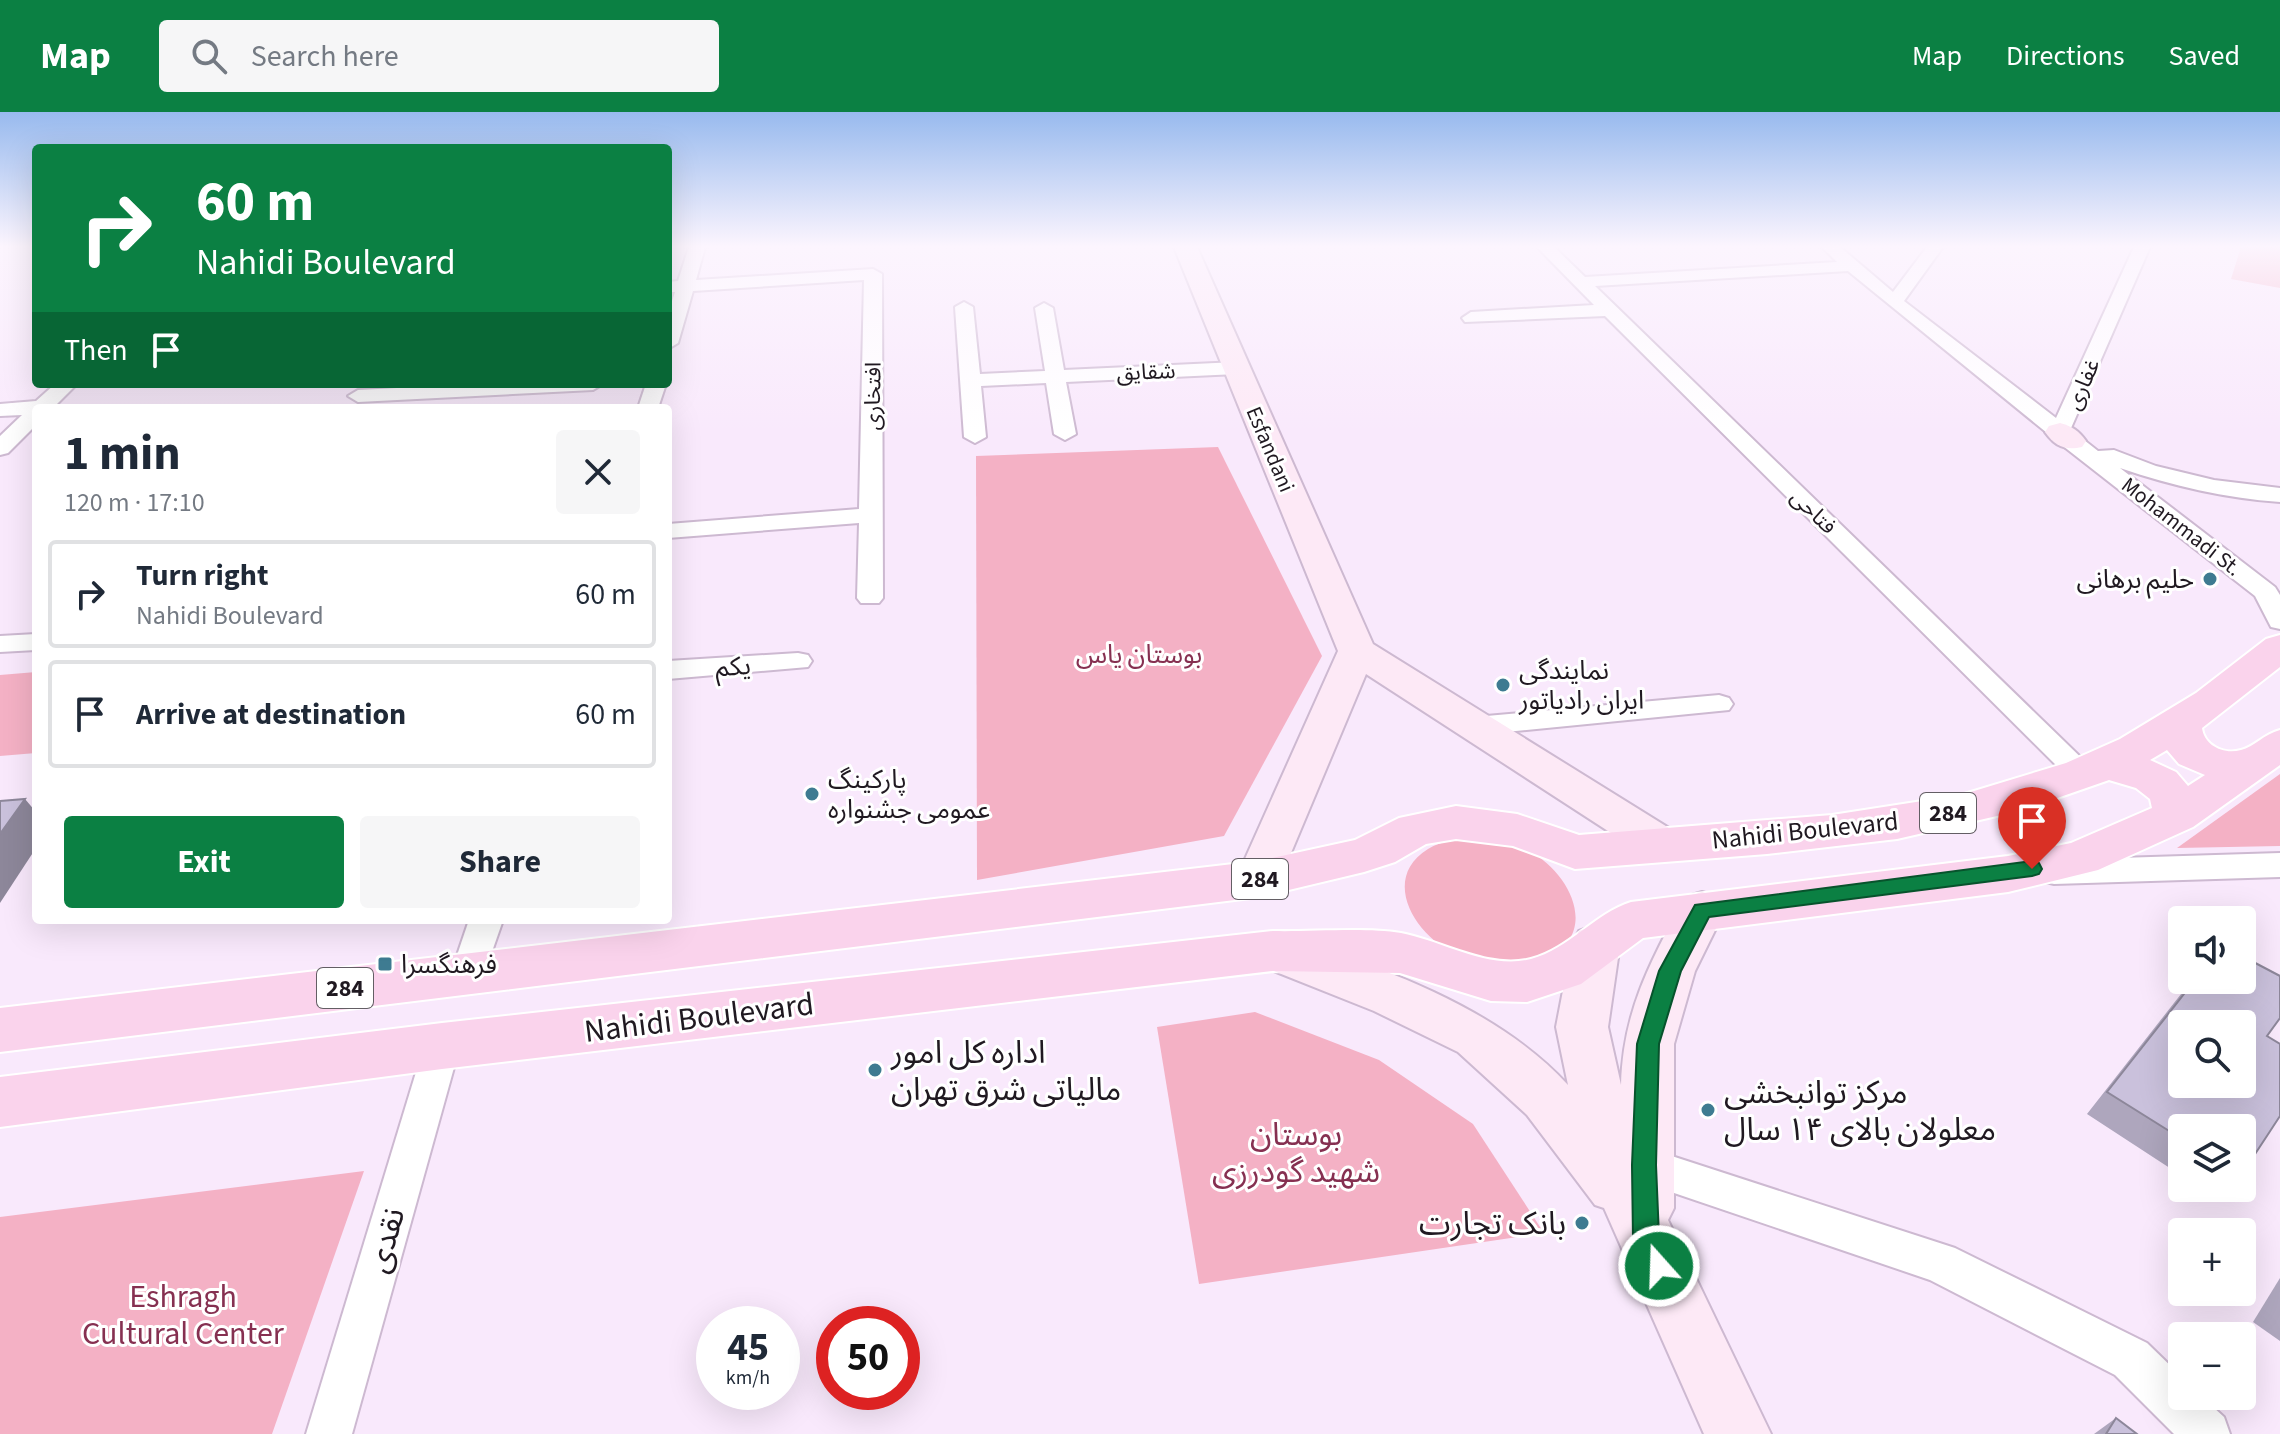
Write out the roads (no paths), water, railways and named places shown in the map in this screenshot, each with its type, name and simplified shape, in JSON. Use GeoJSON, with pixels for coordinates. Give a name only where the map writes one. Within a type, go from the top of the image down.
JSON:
{"type":"FeatureCollection","features":[{"type":"Feature","properties":{"kind":"main road","name":"Esfandani"},"geometry":{"type":"LineString","coordinates":[[1212,309],[1357,651]]}},
{"type":"Feature","properties":{"kind":"main road","name":"Nahidi Boulevard"},"geometry":{"type":"LineString","coordinates":[[1259,879],[1378,850],[1414,830],[1453,823],[1498,825],[1534,833],[1575,852],[1924,818],[2006,801],[2093,769],[2180,723],[2235,686],[2280,647]]}},
{"type":"Feature","properties":{"kind":"main road"},"geometry":{"type":"LineString","coordinates":[[1259,879],[1357,651],[1661,844]]}},
{"type":"Feature","properties":{"kind":"main road"},"geometry":{"type":"LineString","coordinates":[[2180,723],[2180,736],[2193,754],[2226,766],[2265,755]]}},
{"type":"Feature","properties":{"kind":"main road"},"geometry":{"type":"LineString","coordinates":[[1738,1434],[1598,1103],[1582,1027],[1596,944],[1631,921],[2008,874],[2081,858],[2177,816],[2265,755]]}},
{"type":"Feature","properties":{"kind":"main road"},"geometry":{"type":"LineString","coordinates":[[2093,769],[2133,770],[2166,785],[2175,798],[2177,816]]}},
{"type":"Feature","properties":{"kind":"main road","name":"284"},"geometry":{"type":"LineString","coordinates":[[0,1030],[1259,879]]}},
{"type":"Feature","properties":{"kind":"main road"},"geometry":{"type":"LineString","coordinates":[[1641,1204],[1648,1044],[1670,971],[1702,910]]}},
{"type":"Feature","properties":{"kind":"main road","name":"Nahidi Boulevard"},"geometry":{"type":"LineString","coordinates":[[0,1102],[442,1046],[1273,951],[1400,953],[1491,980],[1527,981],[1563,970],[1596,944]]}},
{"type":"Feature","properties":{"kind":"main road"},"geometry":{"type":"LineString","coordinates":[[651,1022],[641,1016],[637,1009],[641,987],[667,958],[690,946]]}},
{"type":"Feature","properties":{"kind":"main road"},"geometry":{"type":"LineString","coordinates":[[1273,951],[1392,997],[1476,1037],[1546,1098],[1641,1204]]}},
{"type":"Feature","properties":{"kind":"main road"},"geometry":{"type":"LineString","coordinates":[[521,1037],[551,1019],[569,1001],[571,986],[562,973],[544,964]]}},
{"type":"Feature","properties":{"kind":"street","name":"افتخاری"},"geometry":{"type":"LineString","coordinates":[[870,598],[873,309]]}},
{"type":"Feature","properties":{"kind":"street"},"geometry":{"type":"LineString","coordinates":[[964,309],[975,437]]}},
{"type":"Feature","properties":{"kind":"street"},"geometry":{"type":"LineString","coordinates":[[1044,309],[1065,434]]}},
{"type":"Feature","properties":{"kind":"street","name":"Mohammadi St."},"geometry":{"type":"LineString","coordinates":[[1903,309],[2266,592],[2280,621]]}},
{"type":"Feature","properties":{"kind":"street","name":"غفاری"},"geometry":{"type":"LineString","coordinates":[[2066,437],[2117,309]]}},
{"type":"Feature","properties":{"kind":"street"},"geometry":{"type":"LineString","coordinates":[[1471,318],[1610,310]]}},
{"type":"Feature","properties":{"kind":"street","name":"فتاحی"},"geometry":{"type":"LineString","coordinates":[[1610,310],[2093,769]]}},
{"type":"Feature","properties":{"kind":"street","name":"شقایق"},"geometry":{"type":"LineString","coordinates":[[971,380],[1237,368]]}},
{"type":"Feature","properties":{"kind":"street"},"geometry":{"type":"LineString","coordinates":[[45,404],[63,388]]}},
{"type":"Feature","properties":{"kind":"street"},"geometry":{"type":"LineString","coordinates":[[358,396],[515,388]]}},
{"type":"Feature","properties":{"kind":"street"},"geometry":{"type":"LineString","coordinates":[[0,410],[32,408]]}},
{"type":"Feature","properties":{"kind":"street"},"geometry":{"type":"LineString","coordinates":[[0,448],[32,417]]}},
{"type":"Feature","properties":{"kind":"street"},"geometry":{"type":"LineString","coordinates":[[2066,437],[2144,470],[2252,494],[2280,495]]}},
{"type":"Feature","properties":{"kind":"street"},"geometry":{"type":"LineString","coordinates":[[672,531],[871,515]]}},
{"type":"Feature","properties":{"kind":"street"},"geometry":{"type":"LineString","coordinates":[[0,644],[32,642]]}},
{"type":"Feature","properties":{"kind":"street","name":"یکم"},"geometry":{"type":"LineString","coordinates":[[672,670],[798,661]]}},
{"type":"Feature","properties":{"kind":"street"},"geometry":{"type":"LineString","coordinates":[[1475,726],[1719,704]]}},
{"type":"Feature","properties":{"kind":"street"},"geometry":{"type":"LineString","coordinates":[[2008,874],[2280,865]]}},
{"type":"Feature","properties":{"kind":"street"},"geometry":{"type":"LineString","coordinates":[[469,973],[485,924]]}},
{"type":"Feature","properties":{"kind":"street","name":"نقدی"},"geometry":{"type":"LineString","coordinates":[[329,1434],[442,1046]]}},
{"type":"Feature","properties":{"kind":"street"},"geometry":{"type":"LineString","coordinates":[[1641,1204],[1940,1263],[2131,1359],[2207,1434]]}},
{"type":"Feature","properties":{"kind":"place","name":"حلیم برهانی"},"geometry":{"type":"Point","coordinates":[2210,579]}},
{"type":"Feature","properties":{"kind":"place","name":"نمایندگی ایران رادیاتور"},"geometry":{"type":"Point","coordinates":[1503,685]}},
{"type":"Feature","properties":{"kind":"place","name":"پارکینگ عمومی جشنواره"},"geometry":{"type":"Point","coordinates":[812,794]}},
{"type":"Feature","properties":{"kind":"place","name":"فرهنگسرا"},"geometry":{"type":"Point","coordinates":[385,964]}},
{"type":"Feature","properties":{"kind":"place","name":"اداره کل امور مالیاتی شرق تهران"},"geometry":{"type":"Point","coordinates":[875,1070]}},
{"type":"Feature","properties":{"kind":"place","name":"مرکز توانبخشی معلولان بالای ۱۴ سال"},"geometry":{"type":"Point","coordinates":[1708,1110]}},
{"type":"Feature","properties":{"kind":"place","name":"بانک تجارت"},"geometry":{"type":"Point","coordinates":[1582,1223]}},
{"type":"Feature","properties":{"kind":"park label","name":"بوستان یاس"},"geometry":{"type":"Point","coordinates":[1139,654]}},
{"type":"Feature","properties":{"kind":"park label","name":"بوستان شهید گودرزی"},"geometry":{"type":"Point","coordinates":[1296,1152]}},
{"type":"Feature","properties":{"kind":"park label","name":"Eshragh Cultural Center"},"geometry":{"type":"Point","coordinates":[183,1314]}}]}
